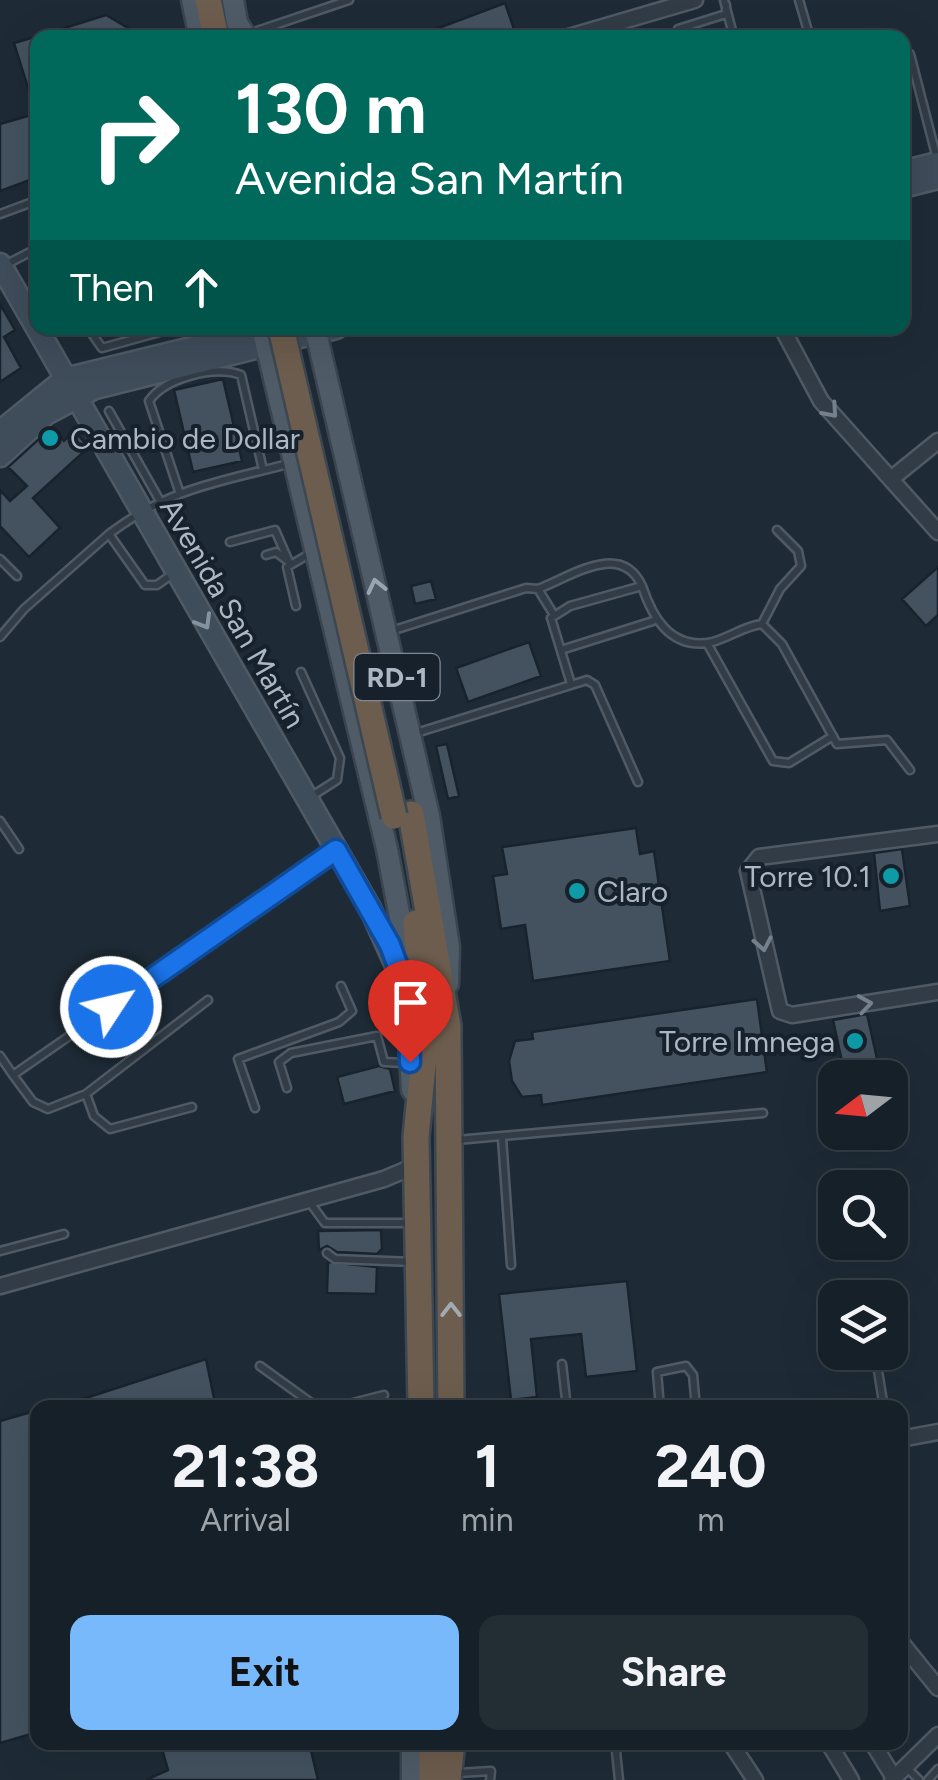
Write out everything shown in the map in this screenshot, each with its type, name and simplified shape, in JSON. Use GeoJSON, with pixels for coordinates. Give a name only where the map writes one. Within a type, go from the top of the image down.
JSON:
{"type":"FeatureCollection","features":[{"type":"Feature","properties":{"kind":"highway"},"geometry":{"type":"LineString","coordinates":[[204,0],[211,30]]}},
{"type":"Feature","properties":{"kind":"highway"},"geometry":{"type":"LineString","coordinates":[[229,0],[243,30]]}},
{"type":"Feature","properties":{"kind":"highway","name":"RD-1"},"geometry":{"type":"LineString","coordinates":[[270,335],[402,815],[417,927],[426,1045],[416,1137],[421,1400]]}},
{"type":"Feature","properties":{"kind":"highway","name":"RD-1"},"geometry":{"type":"LineString","coordinates":[[317,335],[402,815],[448,1026],[451,1400]]}},
{"type":"Feature","properties":{"kind":"highway"},"geometry":{"type":"LineString","coordinates":[[432,1750],[432,1780]]}},
{"type":"Feature","properties":{"kind":"highway"},"geometry":{"type":"LineString","coordinates":[[453,1750],[455,1778]]}},
{"type":"Feature","properties":{"kind":"main road"},"geometry":{"type":"LineString","coordinates":[[192,0],[198,30]]}},
{"type":"Feature","properties":{"kind":"main road"},"geometry":{"type":"LineString","coordinates":[[243,0],[246,30]]}},
{"type":"Feature","properties":{"kind":"main road"},"geometry":{"type":"LineString","coordinates":[[910,170],[938,162]]}},
{"type":"Feature","properties":{"kind":"main road"},"geometry":{"type":"LineString","coordinates":[[910,185],[938,178]]}},
{"type":"Feature","properties":{"kind":"main road","name":"Avenida San Martín"},"geometry":{"type":"LineString","coordinates":[[1,265],[30,308]]}},
{"type":"Feature","properties":{"kind":"main road","name":"Avenida San Martín"},"geometry":{"type":"LineString","coordinates":[[44,335],[69,388],[390,945],[408,994]]}},
{"type":"Feature","properties":{"kind":"main road"},"geometry":{"type":"LineString","coordinates":[[0,432],[69,388],[158,380],[262,335]]}},
{"type":"Feature","properties":{"kind":"main road","name":"RD-1"},"geometry":{"type":"LineString","coordinates":[[270,335],[294,462],[388,849],[408,994],[416,1137]]}},
{"type":"Feature","properties":{"kind":"main road","name":"RD-1"},"geometry":{"type":"LineString","coordinates":[[317,335],[429,816],[449,947],[448,1026]]}},
{"type":"Feature","properties":{"kind":"main road"},"geometry":{"type":"LineString","coordinates":[[0,456],[104,358],[200,336]]}},
{"type":"Feature","properties":{"kind":"main road"},"geometry":{"type":"LineString","coordinates":[[302,490],[306,469],[288,388],[292,376],[301,372],[312,373],[320,384],[337,457],[352,476]]}},
{"type":"Feature","properties":{"kind":"main road"},"geometry":{"type":"LineString","coordinates":[[412,1750],[412,1780]]}},
{"type":"Feature","properties":{"kind":"street"},"geometry":{"type":"LineString","coordinates":[[592,30],[696,0]]}},
{"type":"Feature","properties":{"kind":"street"},"geometry":{"type":"LineString","coordinates":[[786,335],[821,401],[938,532]]}},
{"type":"Feature","properties":{"kind":"street"},"geometry":{"type":"LineString","coordinates":[[891,479],[938,441]]}},
{"type":"Feature","properties":{"kind":"street"},"geometry":{"type":"LineString","coordinates":[[938,834],[759,858],[748,871],[780,1011],[792,1016],[938,992]]}},
{"type":"Feature","properties":{"kind":"street"},"geometry":{"type":"LineString","coordinates":[[0,1286],[417,1165]]}},
{"type":"Feature","properties":{"kind":"street"},"geometry":{"type":"LineString","coordinates":[[908,1437],[938,1432]]}},
{"type":"Feature","properties":{"kind":"street"},"geometry":{"type":"LineString","coordinates":[[908,1650],[938,1688]]}},
{"type":"Feature","properties":{"kind":"street"},"geometry":{"type":"LineString","coordinates":[[877,1750],[893,1779],[938,1736]]}},
{"type":"Feature","properties":{"kind":"street"},"geometry":{"type":"LineString","coordinates":[[735,1750],[755,1780]]}},
{"type":"Feature","properties":{"kind":"street"},"geometry":{"type":"LineString","coordinates":[[833,1750],[851,1780]]}},
{"type":"Feature","properties":{"kind":"lane"},"geometry":{"type":"LineString","coordinates":[[263,30],[349,0]]}},
{"type":"Feature","properties":{"kind":"lane"},"geometry":{"type":"LineString","coordinates":[[799,0],[808,30]]}},
{"type":"Feature","properties":{"kind":"lane"},"geometry":{"type":"LineString","coordinates":[[678,29],[724,17],[725,2]]}},
{"type":"Feature","properties":{"kind":"lane"},"geometry":{"type":"LineString","coordinates":[[725,2],[732,30]]}},
{"type":"Feature","properties":{"kind":"lane"},"geometry":{"type":"LineString","coordinates":[[910,54],[934,132],[938,162]]}},
{"type":"Feature","properties":{"kind":"lane"},"geometry":{"type":"LineString","coordinates":[[0,214],[30,203]]}},
{"type":"Feature","properties":{"kind":"lane"},"geometry":{"type":"LineString","coordinates":[[1,265],[30,252]]}},
{"type":"Feature","properties":{"kind":"lane"},"geometry":{"type":"LineString","coordinates":[[92,335],[104,358],[158,335]]}},
{"type":"Feature","properties":{"kind":"lane"},"geometry":{"type":"LineString","coordinates":[[179,491],[149,401],[158,380],[210,372],[240,375],[263,470]]}},
{"type":"Feature","properties":{"kind":"lane"},"geometry":{"type":"LineString","coordinates":[[110,411],[160,501]]}},
{"type":"Feature","properties":{"kind":"lane"},"geometry":{"type":"LineString","coordinates":[[0,637],[24,609],[140,510],[179,491],[294,462]]}},
{"type":"Feature","properties":{"kind":"lane"},"geometry":{"type":"LineString","coordinates":[[230,542],[275,530],[288,562],[296,606]]}},
{"type":"Feature","properties":{"kind":"lane"},"geometry":{"type":"LineString","coordinates":[[386,632],[493,597],[538,589],[601,564],[622,562],[633,567],[653,622],[680,639],[707,643],[762,624],[780,589],[801,566],[798,551],[778,530]]}},
{"type":"Feature","properties":{"kind":"lane"},"geometry":{"type":"LineString","coordinates":[[109,534],[145,585],[157,585],[175,572]]}},
{"type":"Feature","properties":{"kind":"lane"},"geometry":{"type":"LineString","coordinates":[[288,562],[316,551]]}},
{"type":"Feature","properties":{"kind":"lane"},"geometry":{"type":"LineString","coordinates":[[266,555],[276,552],[288,562]]}},
{"type":"Feature","properties":{"kind":"lane"},"geometry":{"type":"LineString","coordinates":[[0,560],[18,576]]}},
{"type":"Feature","properties":{"kind":"lane"},"geometry":{"type":"LineString","coordinates":[[571,684],[551,618],[642,586]]}},
{"type":"Feature","properties":{"kind":"lane"},"geometry":{"type":"LineString","coordinates":[[538,589],[554,615]]}},
{"type":"Feature","properties":{"kind":"lane"},"geometry":{"type":"LineString","coordinates":[[561,650],[653,622]]}},
{"type":"Feature","properties":{"kind":"lane"},"geometry":{"type":"LineString","coordinates":[[762,624],[782,644],[840,746],[887,740],[910,770]]}},
{"type":"Feature","properties":{"kind":"lane"},"geometry":{"type":"LineString","coordinates":[[707,643],[774,761],[789,762],[833,736]]}},
{"type":"Feature","properties":{"kind":"lane"},"geometry":{"type":"LineString","coordinates":[[300,672],[340,758],[337,780],[307,799]]}},
{"type":"Feature","properties":{"kind":"lane"},"geometry":{"type":"LineString","coordinates":[[410,735],[588,680],[595,686],[638,782]]}},
{"type":"Feature","properties":{"kind":"lane"},"geometry":{"type":"LineString","coordinates":[[0,821],[19,849]]}},
{"type":"Feature","properties":{"kind":"lane"},"geometry":{"type":"LineString","coordinates":[[14,1075],[336,850]]}},
{"type":"Feature","properties":{"kind":"lane"},"geometry":{"type":"LineString","coordinates":[[256,1108],[238,1060],[339,1022],[352,1011],[340,986]]}},
{"type":"Feature","properties":{"kind":"lane"},"geometry":{"type":"LineString","coordinates":[[0,1056],[33,1102],[48,1109],[86,1094],[208,1000]]}},
{"type":"Feature","properties":{"kind":"lane"},"geometry":{"type":"LineString","coordinates":[[286,1088],[279,1062],[291,1053],[377,1036],[384,1062],[410,1062]]}},
{"type":"Feature","properties":{"kind":"lane"},"geometry":{"type":"LineString","coordinates":[[86,1094],[94,1116],[110,1129],[192,1107]]}},
{"type":"Feature","properties":{"kind":"lane"},"geometry":{"type":"LineString","coordinates":[[451,1140],[764,1113]]}},
{"type":"Feature","properties":{"kind":"lane"},"geometry":{"type":"LineString","coordinates":[[502,1138],[511,1265]]}},
{"type":"Feature","properties":{"kind":"lane"},"geometry":{"type":"LineString","coordinates":[[308,1199],[324,1223],[419,1223]]}},
{"type":"Feature","properties":{"kind":"lane"},"geometry":{"type":"LineString","coordinates":[[0,1251],[64,1234]]}},
{"type":"Feature","properties":{"kind":"lane"},"geometry":{"type":"LineString","coordinates":[[327,1253],[335,1259],[418,1262]]}},
{"type":"Feature","properties":{"kind":"lane"},"geometry":{"type":"LineString","coordinates":[[562,1364],[567,1400]]}},
{"type":"Feature","properties":{"kind":"lane"},"geometry":{"type":"LineString","coordinates":[[260,1366],[307,1400]]}},
{"type":"Feature","properties":{"kind":"lane"},"geometry":{"type":"LineString","coordinates":[[659,1400],[657,1372],[686,1366],[693,1375],[695,1400]]}},
{"type":"Feature","properties":{"kind":"lane"},"geometry":{"type":"LineString","coordinates":[[877,1370],[883,1400]]}},
{"type":"Feature","properties":{"kind":"lane"},"geometry":{"type":"LineString","coordinates":[[368,1400],[384,1395]]}},
{"type":"Feature","properties":{"kind":"lane"},"geometry":{"type":"LineString","coordinates":[[617,1750],[619,1780]]}},
{"type":"Feature","properties":{"kind":"lane"},"geometry":{"type":"LineString","coordinates":[[906,1766],[920,1780]]}},
{"type":"Feature","properties":{"kind":"lane"},"geometry":{"type":"LineString","coordinates":[[928,1780],[938,1769]]}},
{"type":"Feature","properties":{"kind":"lane"},"geometry":{"type":"LineString","coordinates":[[455,1778],[491,1771],[490,1780]]}},
{"type":"Feature","properties":{"kind":"building"},"geometry":{"type":"Polygon","coordinates":[[[505,3],[514,30],[433,30],[505,3]]]}},
{"type":"Feature","properties":{"kind":"building"},"geometry":{"type":"Polygon","coordinates":[[[106,15],[131,30],[58,30],[106,15]]]}},
{"type":"Feature","properties":{"kind":"building"},"geometry":{"type":"Polygon","coordinates":[[[30,38],[30,94],[14,43],[30,38]]]}},
{"type":"Feature","properties":{"kind":"building"},"geometry":{"type":"Polygon","coordinates":[[[30,115],[30,180],[0,191],[0,124],[30,115]]]}},
{"type":"Feature","properties":{"kind":"building"},"geometry":{"type":"Polygon","coordinates":[[[0,304],[15,330],[4,337],[21,368],[0,382],[0,304]]]}},
{"type":"Feature","properties":{"kind":"building"},"geometry":{"type":"Polygon","coordinates":[[[223,379],[242,461],[193,472],[174,390],[223,379]]]}},
{"type":"Feature","properties":{"kind":"building"},"geometry":{"type":"Polygon","coordinates":[[[52,427],[64,441],[74,431],[89,447],[33,498],[60,528],[29,557],[0,526],[0,490],[10,501],[27,486],[8,467],[52,427]]]}},
{"type":"Feature","properties":{"kind":"building"},"geometry":{"type":"Polygon","coordinates":[[[938,567],[938,615],[926,626],[902,599],[938,567]]]}},
{"type":"Feature","properties":{"kind":"building"},"geometry":{"type":"Polygon","coordinates":[[[431,581],[436,599],[415,604],[411,586],[431,581]]]}},
{"type":"Feature","properties":{"kind":"building"},"geometry":{"type":"Polygon","coordinates":[[[529,642],[541,676],[468,702],[456,668],[529,642]]]}},
{"type":"Feature","properties":{"kind":"building"},"geometry":{"type":"Polygon","coordinates":[[[447,744],[459,796],[448,799],[436,746],[447,744]]]}},
{"type":"Feature","properties":{"kind":"building","name":"Claro"},"geometry":{"type":"Polygon","coordinates":[[[636,828],[640,854],[654,851],[670,961],[533,981],[525,925],[501,929],[493,876],[507,874],[502,847],[636,828]]]}},
{"type":"Feature","properties":{"kind":"building","name":"Torre 10.1"},"geometry":{"type":"Polygon","coordinates":[[[902,849],[910,906],[880,911],[874,853],[902,849]]]}},
{"type":"Feature","properties":{"kind":"building"},"geometry":{"type":"Polygon","coordinates":[[[757,999],[767,1072],[542,1105],[541,1095],[522,1097],[512,1081],[509,1061],[515,1041],[533,1039],[532,1032],[757,999]]]}},
{"type":"Feature","properties":{"kind":"building","name":"Torre Imnega"},"geometry":{"type":"Polygon","coordinates":[[[867,1014],[877,1060],[842,1060],[833,1020],[867,1014]]]}},
{"type":"Feature","properties":{"kind":"building"},"geometry":{"type":"Polygon","coordinates":[[[379,1066],[390,1069],[395,1091],[344,1104],[337,1077],[379,1066]]]}},
{"type":"Feature","properties":{"kind":"building"},"geometry":{"type":"Polygon","coordinates":[[[381,1230],[382,1249],[377,1254],[337,1252],[327,1246],[319,1250],[318,1231],[381,1230]]]}},
{"type":"Feature","properties":{"kind":"building"},"geometry":{"type":"Polygon","coordinates":[[[328,1262],[377,1267],[376,1294],[327,1293],[328,1262]]]}},
{"type":"Feature","properties":{"kind":"building"},"geometry":{"type":"Polygon","coordinates":[[[627,1281],[637,1371],[586,1377],[581,1334],[531,1339],[537,1397],[511,1400],[499,1294],[627,1281]]]}},
{"type":"Feature","properties":{"kind":"building"},"geometry":{"type":"Polygon","coordinates":[[[206,1359],[214,1398],[213,1400],[80,1400],[206,1359]]]}},
{"type":"Feature","properties":{"kind":"building"},"geometry":{"type":"Polygon","coordinates":[[[30,1412],[30,1734],[0,1743],[0,1421],[30,1412]]]}},
{"type":"Feature","properties":{"kind":"building"},"geometry":{"type":"Polygon","coordinates":[[[162,1750],[311,1750],[318,1780],[146,1780],[168,1770],[162,1750]]]}},
{"type":"Feature","properties":{"kind":"place","name":"Cambio de Dollar"},"geometry":{"type":"Point","coordinates":[50,438]}},
{"type":"Feature","properties":{"kind":"place","name":"Torre 10.1"},"geometry":{"type":"Point","coordinates":[891,876]}},
{"type":"Feature","properties":{"kind":"place","name":"Claro"},"geometry":{"type":"Point","coordinates":[577,891]}},
{"type":"Feature","properties":{"kind":"place","name":"Torre Imnega"},"geometry":{"type":"Point","coordinates":[855,1041]}},
{"type":"Feature","properties":{"kind":"route"},"geometry":{"type":"LineString","coordinates":[[111,1007],[336,850],[390,945],[408,994],[410,1062]]}}]}
